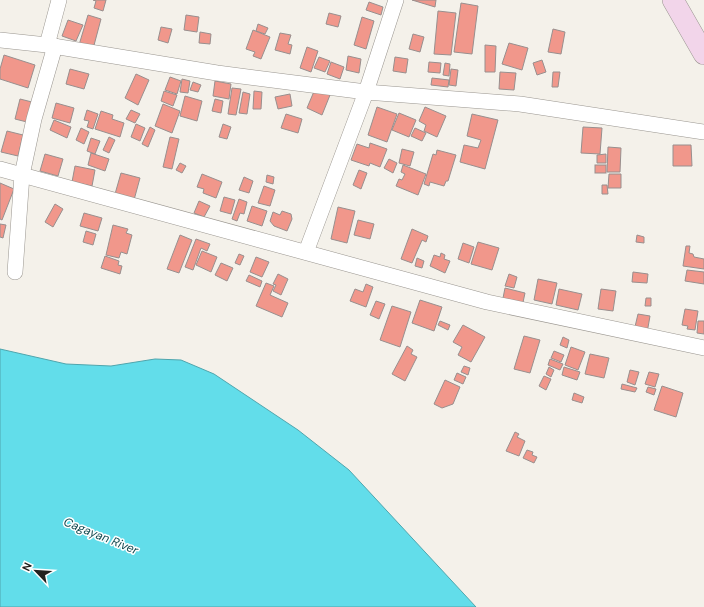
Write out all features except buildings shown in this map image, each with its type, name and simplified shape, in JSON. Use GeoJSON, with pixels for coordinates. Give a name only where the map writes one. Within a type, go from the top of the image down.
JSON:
{"type":"FeatureCollection","features":[{"type":"Feature","properties":{"kind":"street"},"geometry":{"type":"LineString","coordinates":[[14,272],[22,175],[51,45],[59,0]]}},
{"type":"Feature","properties":{"kind":"street"},"geometry":{"type":"LineString","coordinates":[[306,252],[366,92],[396,0]]}},
{"type":"Feature","properties":{"kind":"street"},"geometry":{"type":"LineString","coordinates":[[673,0],[704,54]]}},
{"type":"Feature","properties":{"kind":"street"},"geometry":{"type":"LineString","coordinates":[[0,40],[51,45],[216,73],[366,92],[520,104],[704,132]]}},
{"type":"Feature","properties":{"kind":"street"},"geometry":{"type":"LineString","coordinates":[[0,169],[487,302],[704,348]]}},
{"type":"Feature","properties":{"kind":"water","name":"Cagayan River"},"geometry":{"type":"Polygon","coordinates":[[[0,349],[66,364],[111,366],[155,359],[181,360],[214,374],[298,430],[349,470],[476,607],[0,607],[0,349]]]}}]}
